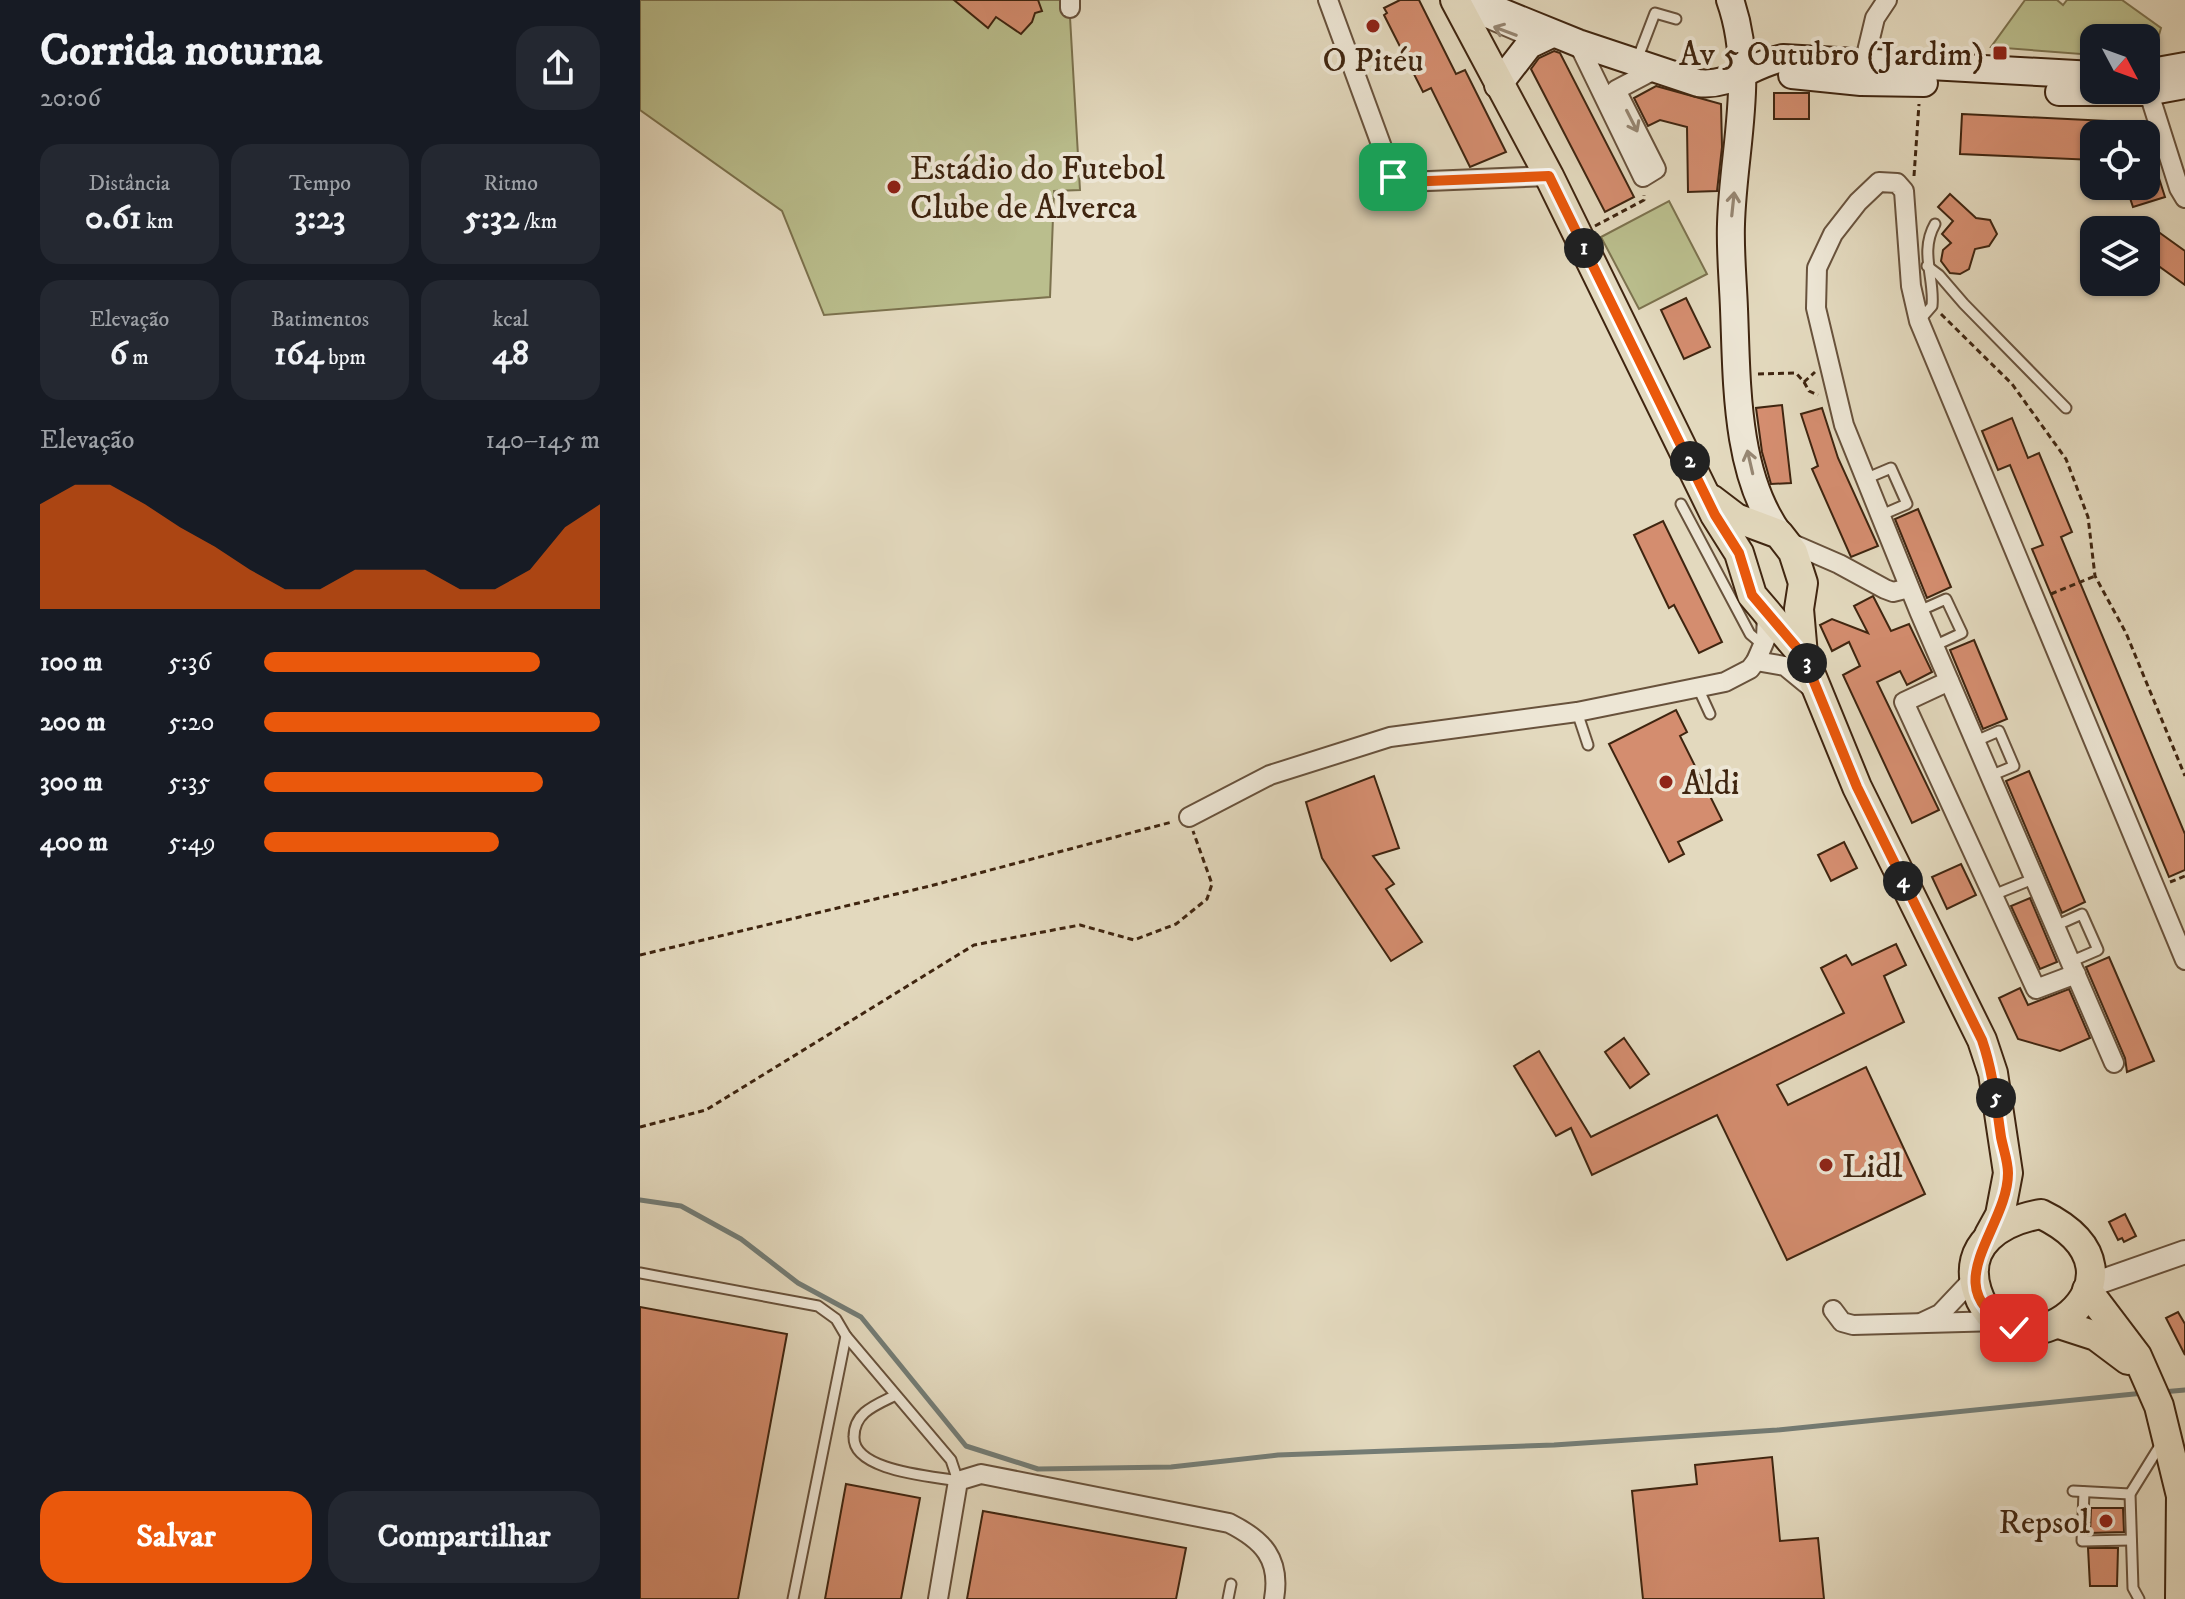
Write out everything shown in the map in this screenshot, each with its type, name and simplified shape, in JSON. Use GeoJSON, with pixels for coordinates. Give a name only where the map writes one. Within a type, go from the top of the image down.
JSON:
{"type":"FeatureCollection","features":[{"type":"Feature","properties":{"kind":"main road"},"geometry":{"type":"LineString","coordinates":[[1730,0],[1744,74],[1731,223],[1738,413],[1758,497],[1774,534],[1798,562],[1786,606],[1803,655],[1857,787],[1982,1040],[1993,1073],[2008,1173],[2000,1215],[1981,1248],[1975,1277],[1982,1302],[2000,1321],[2029,1331],[2059,1324],[2071,1315],[2088,1288],[2087,1256],[2079,1240],[2067,1227],[2041,1214],[2008,1173]]}},
{"type":"Feature","properties":{"kind":"main road"},"geometry":{"type":"LineString","coordinates":[[1462,4],[1645,67],[1712,85],[1744,74],[2080,75]]}},
{"type":"Feature","properties":{"kind":"main road"},"geometry":{"type":"LineString","coordinates":[[1462,4],[1498,85],[1549,176],[1578,236],[1711,532],[1739,553]]}},
{"type":"Feature","properties":{"kind":"main road"},"geometry":{"type":"LineString","coordinates":[[1498,85],[1529,45],[1552,34]]}},
{"type":"Feature","properties":{"kind":"main road"},"geometry":{"type":"LineString","coordinates":[[2160,77],[2185,66]]}},
{"type":"Feature","properties":{"kind":"main road"},"geometry":{"type":"LineString","coordinates":[[1862,72],[1921,83],[2080,93]]}},
{"type":"Feature","properties":{"kind":"main road"},"geometry":{"type":"LineString","coordinates":[[2160,84],[2185,85]]}},
{"type":"Feature","properties":{"kind":"main road"},"geometry":{"type":"LineString","coordinates":[[1695,500],[1774,534]]}},
{"type":"Feature","properties":{"kind":"main road"},"geometry":{"type":"LineString","coordinates":[[1774,534],[1743,537],[1739,553],[1752,595],[1786,606]]}},
{"type":"Feature","properties":{"kind":"main road"},"geometry":{"type":"LineString","coordinates":[[1989,1235],[2017,1218],[2041,1214]]}},
{"type":"Feature","properties":{"kind":"main road"},"geometry":{"type":"LineString","coordinates":[[2088,1288],[2137,1356],[2180,1465],[2180,1599]]}},
{"type":"Feature","properties":{"kind":"main road"},"geometry":{"type":"LineString","coordinates":[[2059,1324],[2108,1343],[2128,1360],[2156,1398]]}},
{"type":"Feature","properties":{"kind":"street"},"geometry":{"type":"LineString","coordinates":[[1328,0],[1341,28],[1393,177],[1405,182],[1549,176]]}},
{"type":"Feature","properties":{"kind":"street"},"geometry":{"type":"LineString","coordinates":[[1862,72],[1875,18],[1887,0]]}},
{"type":"Feature","properties":{"kind":"street"},"geometry":{"type":"LineString","coordinates":[[1578,43],[1643,177],[1656,169],[1616,90],[1645,67]]}},
{"type":"Feature","properties":{"kind":"street"},"geometry":{"type":"LineString","coordinates":[[2153,104],[2179,188],[2185,198]]}},
{"type":"Feature","properties":{"kind":"street"},"geometry":{"type":"LineString","coordinates":[[2114,1063],[1909,588],[1844,425],[1816,308],[1816,280],[1821,256],[1833,234],[1872,186],[1887,181],[1905,182],[1911,286],[1919,321],[2185,960]]}},
{"type":"Feature","properties":{"kind":"street"},"geometry":{"type":"LineString","coordinates":[[1774,534],[1885,589],[1893,592],[1909,588]]}},
{"type":"Feature","properties":{"kind":"street"},"geometry":{"type":"LineString","coordinates":[[1189,817],[1270,775],[1390,737],[1577,712],[1699,690],[1740,676],[1759,653],[1786,606],[1816,570],[1839,564]]}},
{"type":"Feature","properties":{"kind":"street"},"geometry":{"type":"LineString","coordinates":[[1759,653],[1792,670],[1820,695]]}},
{"type":"Feature","properties":{"kind":"street"},"geometry":{"type":"LineString","coordinates":[[1949,681],[1904,702],[2036,989],[2073,968]]}},
{"type":"Feature","properties":{"kind":"street"},"geometry":{"type":"LineString","coordinates":[[2088,1288],[2185,1252]]}},
{"type":"Feature","properties":{"kind":"street"},"geometry":{"type":"LineString","coordinates":[[2087,1256],[2116,1266],[2155,1262]]}},
{"type":"Feature","properties":{"kind":"street"},"geometry":{"type":"LineString","coordinates":[[1918,1324],[1940,1314],[1975,1277]]}},
{"type":"Feature","properties":{"kind":"street"},"geometry":{"type":"LineString","coordinates":[[1833,1310],[1842,1322],[1853,1325],[2000,1321]]}},
{"type":"Feature","properties":{"kind":"street"},"geometry":{"type":"LineString","coordinates":[[938,1599],[958,1481],[981,1474],[1229,1523],[1249,1533],[1269,1555],[1276,1572],[1274,1599]]}},
{"type":"Feature","properties":{"kind":"lane"},"geometry":{"type":"LineString","coordinates":[[1645,67],[1655,13],[1676,19]]}},
{"type":"Feature","properties":{"kind":"lane"},"geometry":{"type":"LineString","coordinates":[[1919,321],[1932,306],[1927,266],[1929,237],[1935,224]]}},
{"type":"Feature","properties":{"kind":"lane"},"geometry":{"type":"LineString","coordinates":[[1927,266],[2066,408]]}},
{"type":"Feature","properties":{"kind":"lane"},"geometry":{"type":"LineString","coordinates":[[1865,479],[1891,468],[1907,504],[1879,516]]}},
{"type":"Feature","properties":{"kind":"lane"},"geometry":{"type":"LineString","coordinates":[[1711,532],[1759,653]]}},
{"type":"Feature","properties":{"kind":"lane"},"geometry":{"type":"LineString","coordinates":[[1919,611],[1946,599],[1962,633],[1934,646]]}},
{"type":"Feature","properties":{"kind":"lane"},"geometry":{"type":"LineString","coordinates":[[1699,690],[1710,714]]}},
{"type":"Feature","properties":{"kind":"lane"},"geometry":{"type":"LineString","coordinates":[[1577,712],[1588,745]]}},
{"type":"Feature","properties":{"kind":"lane"},"geometry":{"type":"LineString","coordinates":[[1976,741],[1999,731],[2014,766],[1990,776]]}},
{"type":"Feature","properties":{"kind":"lane"},"geometry":{"type":"LineString","coordinates":[[1991,896],[2033,879]]}},
{"type":"Feature","properties":{"kind":"lane"},"geometry":{"type":"LineString","coordinates":[[2055,926],[2082,914],[2098,950],[2073,968]]}},
{"type":"Feature","properties":{"kind":"lane"},"geometry":{"type":"LineString","coordinates":[[640,1273],[818,1306],[836,1319],[846,1336],[896,1395],[951,1460],[958,1481],[878,1465],[863,1457],[854,1444],[854,1427],[863,1412],[896,1395]]}},
{"type":"Feature","properties":{"kind":"lane"},"geometry":{"type":"LineString","coordinates":[[793,1599],[846,1336]]}},
{"type":"Feature","properties":{"kind":"lane"},"geometry":{"type":"LineString","coordinates":[[2139,1599],[2133,1588],[2130,1494],[2167,1435]]}},
{"type":"Feature","properties":{"kind":"lane"},"geometry":{"type":"LineString","coordinates":[[2130,1494],[2079,1491],[2082,1541],[2131,1540]]}},
{"type":"Feature","properties":{"kind":"lane"},"geometry":{"type":"LineString","coordinates":[[1228,1599],[1231,1584]]}},
{"type":"Feature","properties":{"kind":"path"},"geometry":{"type":"LineString","coordinates":[[1905,182],[1920,93]]}},
{"type":"Feature","properties":{"kind":"path"},"geometry":{"type":"LineString","coordinates":[[1578,236],[1644,200],[1643,177]]}},
{"type":"Feature","properties":{"kind":"path"},"geometry":{"type":"LineString","coordinates":[[1932,306],[2012,384],[2066,459],[2088,517],[2095,576],[2126,633],[2185,776]]}},
{"type":"Feature","properties":{"kind":"path"},"geometry":{"type":"LineString","coordinates":[[1788,372],[1796,373],[1804,382],[1827,361]]}},
{"type":"Feature","properties":{"kind":"path"},"geometry":{"type":"LineString","coordinates":[[2035,601],[2095,576]]}},
{"type":"Feature","properties":{"kind":"path"},"geometry":{"type":"LineString","coordinates":[[640,955],[930,886],[1189,817],[1212,884],[1207,899],[1176,924],[1134,940],[1080,925],[974,945],[706,1110],[640,1127]]}},
{"type":"Feature","properties":{"kind":"green space","name":"Estádio do Futebol Clube de Alverca"},"geometry":{"type":"Polygon","coordinates":[[[640,0],[1069,0],[1080,190],[1054,191],[1050,297],[824,315],[782,211],[640,110],[640,0]]]}},
{"type":"Feature","properties":{"kind":"green space"},"geometry":{"type":"Polygon","coordinates":[[[2025,0],[2057,0],[2063,5],[2067,0],[2122,0],[2155,24],[2080,24],[2080,54],[1991,47],[2025,0]]]}},
{"type":"Feature","properties":{"kind":"green space"},"geometry":{"type":"Polygon","coordinates":[[[1669,201],[1707,274],[1639,309],[1601,237],[1669,201]]]}},
{"type":"Feature","properties":{"kind":"building"},"geometry":{"type":"Polygon","coordinates":[[[954,0],[1038,0],[1042,11],[1035,13],[1032,22],[1021,34],[996,17],[988,28],[954,0]]]}},
{"type":"Feature","properties":{"kind":"building"},"geometry":{"type":"Polygon","coordinates":[[[1400,0],[1419,0],[1456,74],[1465,70],[1506,152],[1470,167],[1431,88],[1423,92],[1384,15],[1387,13],[1384,8],[1400,0]]]}},
{"type":"Feature","properties":{"kind":"building"},"geometry":{"type":"Polygon","coordinates":[[[1554,51],[1560,53],[1634,197],[1605,212],[1531,69],[1539,58],[1554,51]]]}},
{"type":"Feature","properties":{"kind":"building"},"geometry":{"type":"Polygon","coordinates":[[[1656,86],[1721,104],[1722,147],[1717,191],[1688,192],[1687,127],[1660,120],[1648,126],[1634,98],[1656,86]]]}},
{"type":"Feature","properties":{"kind":"building"},"geometry":{"type":"Polygon","coordinates":[[[1774,93],[1809,93],[1809,119],[1774,119],[1774,93]]]}},
{"type":"Feature","properties":{"kind":"building"},"geometry":{"type":"Polygon","coordinates":[[[1962,114],[2087,120],[2080,120],[2080,159],[1960,154],[1962,114]]]}},
{"type":"Feature","properties":{"kind":"building"},"geometry":{"type":"Polygon","coordinates":[[[2160,181],[2165,197],[2160,199],[2160,181]]]}},
{"type":"Feature","properties":{"kind":"building"},"geometry":{"type":"Polygon","coordinates":[[[1950,194],[1976,218],[1990,220],[1997,234],[1989,246],[1975,249],[1969,269],[1960,274],[1950,273],[1941,261],[1943,250],[1951,243],[1942,234],[1953,221],[1938,207],[1950,194]]]}},
{"type":"Feature","properties":{"kind":"building"},"geometry":{"type":"Polygon","coordinates":[[[2131,200],[2155,200],[2133,207],[2131,200]]]}},
{"type":"Feature","properties":{"kind":"building"},"geometry":{"type":"Polygon","coordinates":[[[2160,233],[2185,251],[2185,285],[2160,267],[2160,233]]]}},
{"type":"Feature","properties":{"kind":"building"},"geometry":{"type":"Polygon","coordinates":[[[1686,298],[1710,347],[1684,359],[1661,310],[1686,298]]]}},
{"type":"Feature","properties":{"kind":"building"},"geometry":{"type":"Polygon","coordinates":[[[1782,405],[1791,483],[1771,484],[1762,452],[1756,408],[1782,405]]]}},
{"type":"Feature","properties":{"kind":"building"},"geometry":{"type":"Polygon","coordinates":[[[1822,408],[1838,458],[1878,546],[1851,557],[1812,469],[1818,466],[1801,414],[1822,408]]]}},
{"type":"Feature","properties":{"kind":"building"},"geometry":{"type":"Polygon","coordinates":[[[2012,418],[2028,458],[2039,453],[2072,532],[2061,537],[2185,834],[2185,870],[2169,877],[2032,549],[2043,545],[2010,465],[1998,470],[1982,431],[2012,418]]]}},
{"type":"Feature","properties":{"kind":"building"},"geometry":{"type":"Polygon","coordinates":[[[1918,509],[1951,587],[1927,598],[1895,519],[1918,509]]]}},
{"type":"Feature","properties":{"kind":"building"},"geometry":{"type":"Polygon","coordinates":[[[1663,521],[1722,642],[1699,653],[1674,605],[1669,608],[1634,535],[1663,521]]]}},
{"type":"Feature","properties":{"kind":"building"},"geometry":{"type":"Polygon","coordinates":[[[1873,596],[1891,631],[1909,624],[1932,672],[1907,685],[1900,671],[1877,682],[1939,810],[1912,823],[1843,675],[1860,666],[1849,642],[1832,651],[1820,625],[1832,619],[1868,633],[1854,606],[1873,596]]]}},
{"type":"Feature","properties":{"kind":"building"},"geometry":{"type":"Polygon","coordinates":[[[1974,640],[2007,719],[1983,729],[1950,650],[1974,640]]]}},
{"type":"Feature","properties":{"kind":"building","name":"Aldi"},"geometry":{"type":"Polygon","coordinates":[[[1676,710],[1687,732],[1680,736],[1722,820],[1678,842],[1684,854],[1669,862],[1609,744],[1676,710]]]}},
{"type":"Feature","properties":{"kind":"building"},"geometry":{"type":"Polygon","coordinates":[[[2029,771],[2085,902],[2062,913],[2006,781],[2029,771]]]}},
{"type":"Feature","properties":{"kind":"building"},"geometry":{"type":"Polygon","coordinates":[[[1374,776],[1399,848],[1373,856],[1394,884],[1386,889],[1422,942],[1391,961],[1322,858],[1306,802],[1374,776]]]}},
{"type":"Feature","properties":{"kind":"building"},"geometry":{"type":"Polygon","coordinates":[[[1844,842],[1857,868],[1831,881],[1818,855],[1844,842]]]}},
{"type":"Feature","properties":{"kind":"building"},"geometry":{"type":"Polygon","coordinates":[[[1961,864],[1976,895],[1947,909],[1932,877],[1961,864]]]}},
{"type":"Feature","properties":{"kind":"building"},"geometry":{"type":"Polygon","coordinates":[[[2030,898],[2057,962],[2040,969],[2011,906],[2030,898]]]}},
{"type":"Feature","properties":{"kind":"building"},"geometry":{"type":"Polygon","coordinates":[[[1896,944],[1906,965],[1884,976],[1904,1022],[1777,1085],[1788,1105],[1866,1067],[1925,1194],[1787,1260],[1717,1115],[1592,1175],[1571,1128],[1556,1136],[1514,1066],[1539,1051],[1591,1137],[1844,1013],[1821,968],[1846,955],[1852,965],[1896,944]]]}},
{"type":"Feature","properties":{"kind":"building"},"geometry":{"type":"Polygon","coordinates":[[[2109,957],[2154,1061],[2127,1072],[2125,1058],[2086,967],[2109,957]]]}},
{"type":"Feature","properties":{"kind":"building"},"geometry":{"type":"Polygon","coordinates":[[[2020,988],[2028,1005],[2069,989],[2090,1038],[2060,1051],[2018,1039],[1999,998],[2020,988]]]}},
{"type":"Feature","properties":{"kind":"building"},"geometry":{"type":"Polygon","coordinates":[[[1624,1038],[1649,1074],[1630,1088],[1605,1052],[1624,1038]]]}},
{"type":"Feature","properties":{"kind":"building"},"geometry":{"type":"Polygon","coordinates":[[[2125,1214],[2136,1236],[2124,1242],[2122,1238],[2118,1240],[2109,1222],[2125,1214]]]}},
{"type":"Feature","properties":{"kind":"building"},"geometry":{"type":"Polygon","coordinates":[[[640,1307],[787,1334],[738,1599],[640,1599],[640,1307]]]}},
{"type":"Feature","properties":{"kind":"building"},"geometry":{"type":"Polygon","coordinates":[[[2178,1312],[2185,1324],[2185,1355],[2166,1318],[2178,1312]]]}},
{"type":"Feature","properties":{"kind":"building"},"geometry":{"type":"Polygon","coordinates":[[[1772,1457],[1780,1541],[1818,1538],[1824,1599],[1643,1599],[1632,1491],[1697,1484],[1695,1465],[1772,1457]]]}},
{"type":"Feature","properties":{"kind":"building"},"geometry":{"type":"Polygon","coordinates":[[[846,1484],[920,1498],[901,1599],[825,1599],[846,1484]]]}},
{"type":"Feature","properties":{"kind":"building"},"geometry":{"type":"Polygon","coordinates":[[[2091,1508],[2123,1508],[2124,1532],[2090,1533],[2091,1508]]]}},
{"type":"Feature","properties":{"kind":"building"},"geometry":{"type":"Polygon","coordinates":[[[983,1511],[1186,1548],[1176,1599],[967,1599],[983,1511]]]}},
{"type":"Feature","properties":{"kind":"building"},"geometry":{"type":"Polygon","coordinates":[[[2088,1548],[2118,1548],[2117,1586],[2090,1586],[2088,1548]]]}},
{"type":"Feature","properties":{"kind":"waterway"},"geometry":{"type":"LineString","coordinates":[[640,1200],[681,1206],[741,1239],[798,1283],[861,1317],[966,1446],[1038,1469],[1171,1467],[1278,1455],[1554,1445],[1777,1430],[2144,1393]]}},
{"type":"Feature","properties":{"kind":"waterway"},"geometry":{"type":"LineString","coordinates":[[2162,1392],[2185,1390]]}},
{"type":"Feature","properties":{"kind":"place","name":"O Pitéu"},"geometry":{"type":"Point","coordinates":[1373,26]}},
{"type":"Feature","properties":{"kind":"place","name":"Av 5 Outubro (Jardim)"},"geometry":{"type":"Point","coordinates":[2000,53]}},
{"type":"Feature","properties":{"kind":"place","name":"Estádio do Futebol Clube de Alverca"},"geometry":{"type":"Point","coordinates":[894,187]}},
{"type":"Feature","properties":{"kind":"place","name":"Aldi"},"geometry":{"type":"Point","coordinates":[1666,782]}},
{"type":"Feature","properties":{"kind":"place","name":"Lidl"},"geometry":{"type":"Point","coordinates":[1826,1165]}},
{"type":"Feature","properties":{"kind":"place","name":"Repsol"},"geometry":{"type":"Point","coordinates":[2106,1521]}},
{"type":"Feature","properties":{"kind":"route"},"geometry":{"type":"LineString","coordinates":[[1393,177],[1405,182],[1549,176],[1708,495],[1715,515],[1739,553],[1752,595],[1759,606],[1775,618],[1803,655],[1857,787],[1982,1040],[1993,1073],[2008,1173],[2000,1215],[1981,1248],[1975,1277],[1977,1290],[1990,1313],[2014,1328]]}}]}
